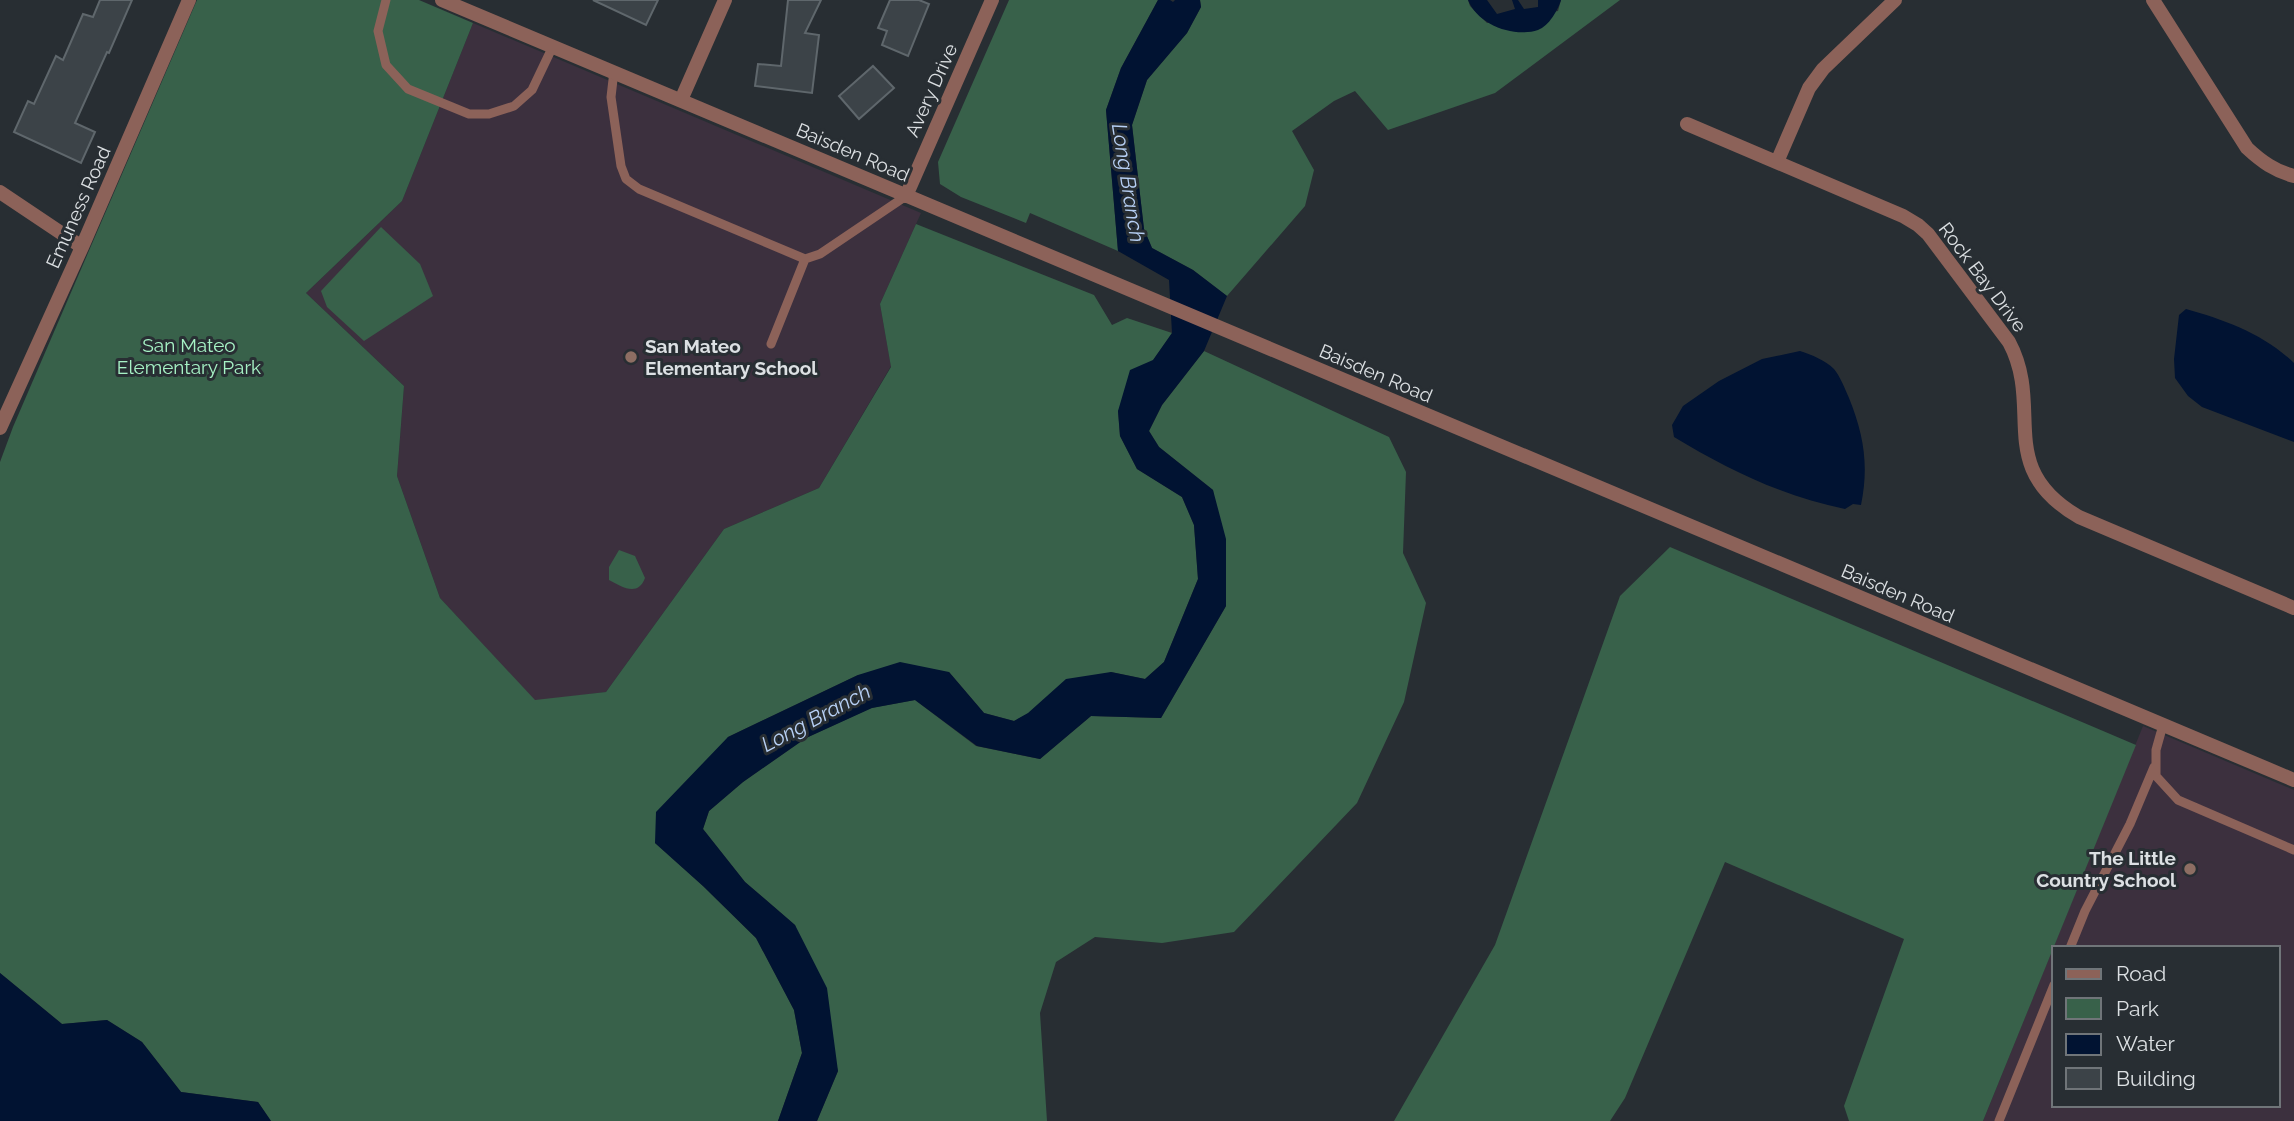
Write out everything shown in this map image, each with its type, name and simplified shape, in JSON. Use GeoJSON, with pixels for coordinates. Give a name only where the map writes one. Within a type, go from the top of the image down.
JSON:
{"type":"FeatureCollection","features":[{"type":"Feature","properties":{"kind":"street","name":"Emuness Road"},"geometry":{"type":"LineString","coordinates":[[0,428],[82,247],[188,0]]}},
{"type":"Feature","properties":{"kind":"street"},"geometry":{"type":"LineString","coordinates":[[681,100],[725,0]]}},
{"type":"Feature","properties":{"kind":"street","name":"Avery Drive"},"geometry":{"type":"LineString","coordinates":[[906,196],[992,0]]}},
{"type":"Feature","properties":{"kind":"street"},"geometry":{"type":"LineString","coordinates":[[1777,162],[1809,88],[1823,69],[1895,0]]}},
{"type":"Feature","properties":{"kind":"street"},"geometry":{"type":"LineString","coordinates":[[2153,0],[2247,148],[2278,172],[2294,176]]}},
{"type":"Feature","properties":{"kind":"street","name":"Baisden Road"},"geometry":{"type":"LineString","coordinates":[[451,2],[2294,780]]}},
{"type":"Feature","properties":{"kind":"street","name":"Rock Bay Drive"},"geometry":{"type":"LineString","coordinates":[[1687,124],[1903,216],[1928,234],[2009,342],[2017,358],[2026,448],[2033,473],[2042,489],[2061,507],[2294,608]]}},
{"type":"Feature","properties":{"kind":"street"},"geometry":{"type":"LineString","coordinates":[[0,191],[82,247]]}},
{"type":"Feature","properties":{"kind":"lane"},"geometry":{"type":"LineString","coordinates":[[386,0],[378,31],[386,65],[408,89],[469,114],[489,114],[514,106],[532,90],[552,46]]}},
{"type":"Feature","properties":{"kind":"lane"},"geometry":{"type":"LineString","coordinates":[[614,71],[611,97],[617,145],[626,178],[639,189],[805,259],[820,254],[906,196]]}},
{"type":"Feature","properties":{"kind":"lane"},"geometry":{"type":"LineString","coordinates":[[771,344],[805,259]]}},
{"type":"Feature","properties":{"kind":"lane"},"geometry":{"type":"LineString","coordinates":[[2163,725],[2156,750],[2156,776],[2178,800],[2294,850]]}},
{"type":"Feature","properties":{"kind":"lane"},"geometry":{"type":"LineString","coordinates":[[2071,946],[2085,911],[2130,824],[2156,762]]}},
{"type":"Feature","properties":{"kind":"lane"},"geometry":{"type":"LineString","coordinates":[[1999,1121],[2052,990]]}},
{"type":"Feature","properties":{"kind":"shaded area","name":"San Mateo Elementary School"},"geometry":{"type":"Polygon","coordinates":[[[473,23],[921,213],[880,304],[891,366],[819,488],[724,529],[606,692],[535,701],[440,598],[397,476],[404,386],[306,293],[402,201],[473,23]]]}},
{"type":"Feature","properties":{"kind":"shaded area","name":"The Little Country School"},"geometry":{"type":"Polygon","coordinates":[[[2143,726],[2294,790],[2294,1121],[1983,1121],[2052,951],[2052,1107],[2280,1107],[2280,946],[2054,946],[2143,726]]]}},
{"type":"Feature","properties":{"kind":"green space","name":"San Mateo Elementary Park"},"geometry":{"type":"Polygon","coordinates":[[[197,0],[419,0],[473,23],[402,201],[306,293],[404,386],[397,476],[440,598],[535,700],[606,692],[724,529],[819,488],[891,367],[880,304],[916,224],[1094,295],[1112,325],[1127,318],[1172,333],[1118,411],[1120,436],[1137,469],[1182,497],[1194,525],[1198,579],[1164,662],[1145,679],[1111,672],[1014,721],[984,713],[949,672],[858,675],[728,737],[655,843],[756,938],[794,1010],[802,1053],[778,1121],[271,1121],[258,1102],[181,1092],[142,1042],[107,1020],[62,1024],[0,973],[0,462],[197,0]]]}},
{"type":"Feature","properties":{"kind":"green space"},"geometry":{"type":"Polygon","coordinates":[[[1009,0],[1158,0],[1121,68],[1106,110],[1118,251],[1030,213],[1026,223],[961,197],[940,184],[938,162],[1009,0]]]}},
{"type":"Feature","properties":{"kind":"green space"},"geometry":{"type":"Polygon","coordinates":[[[1200,0],[1468,0],[1470,6],[1487,23],[1558,11],[1561,0],[1620,0],[1495,93],[1388,130],[1355,91],[1334,101],[1292,131],[1314,170],[1305,206],[1227,296],[1193,270],[1152,248],[1144,229],[1132,125],[1147,80],[1187,33],[1201,7],[1200,0]]]}},
{"type":"Feature","properties":{"kind":"green space"},"geometry":{"type":"Polygon","coordinates":[[[381,227],[420,264],[433,296],[364,341],[327,307],[321,291],[381,227]]]}},
{"type":"Feature","properties":{"kind":"green space"},"geometry":{"type":"Polygon","coordinates":[[[1204,351],[1389,437],[1406,472],[1403,553],[1426,603],[1404,702],[1357,803],[1234,932],[1162,943],[1095,937],[1056,962],[1040,1013],[1047,1121],[817,1121],[838,1071],[795,925],[745,882],[703,829],[709,811],[743,782],[806,738],[871,708],[915,700],[976,746],[1040,759],[1091,716],[1161,718],[1226,606],[1213,490],[1159,447],[1149,431],[1162,405],[1204,351]]]}},
{"type":"Feature","properties":{"kind":"green space"},"geometry":{"type":"Polygon","coordinates":[[[1670,547],[2136,745],[1983,1121],[1849,1121],[1844,1106],[1904,939],[1725,862],[1625,1098],[1610,1121],[1394,1121],[1495,945],[1620,596],[1670,547]]]}},
{"type":"Feature","properties":{"kind":"green space"},"geometry":{"type":"Polygon","coordinates":[[[619,550],[635,556],[645,578],[642,584],[634,589],[609,580],[609,567],[619,550]]]}},
{"type":"Feature","properties":{"kind":"water","name":"Long Branch"},"geometry":{"type":"Polygon","coordinates":[[[1158,0],[1200,0],[1201,7],[1187,33],[1147,80],[1132,125],[1144,229],[1152,248],[1193,270],[1227,296],[1204,351],[1162,405],[1149,431],[1159,447],[1213,490],[1226,539],[1226,606],[1161,718],[1091,716],[1040,759],[977,746],[915,700],[872,708],[806,738],[743,782],[709,811],[703,829],[745,882],[795,925],[827,988],[838,1071],[817,1121],[778,1121],[802,1053],[794,1010],[756,938],[655,843],[656,812],[728,737],[858,675],[900,662],[949,672],[984,713],[1014,721],[1028,713],[1066,679],[1111,672],[1145,679],[1164,662],[1198,579],[1194,525],[1182,497],[1137,469],[1120,436],[1118,411],[1130,370],[1153,360],[1172,333],[1169,280],[1118,251],[1106,110],[1121,68],[1158,0]]]}},
{"type":"Feature","properties":{"kind":"water"},"geometry":{"type":"Polygon","coordinates":[[[1468,0],[1487,0],[1497,14],[1515,9],[1512,0],[1518,0],[1524,9],[1538,7],[1538,0],[1561,0],[1553,17],[1542,28],[1518,32],[1488,23],[1473,9],[1468,0]]]}},
{"type":"Feature","properties":{"kind":"water"},"geometry":{"type":"Polygon","coordinates":[[[2186,309],[2257,336],[2294,363],[2294,442],[2202,407],[2188,396],[2175,378],[2174,359],[2179,315],[2186,309]]]}},
{"type":"Feature","properties":{"kind":"water"},"geometry":{"type":"Polygon","coordinates":[[[1800,351],[1822,360],[1834,369],[1849,398],[1864,451],[1865,477],[1861,505],[1853,504],[1845,509],[1778,489],[1735,471],[1674,437],[1672,425],[1683,406],[1719,381],[1762,359],[1800,351]]]}},
{"type":"Feature","properties":{"kind":"water"},"geometry":{"type":"Polygon","coordinates":[[[0,973],[62,1024],[107,1020],[142,1042],[181,1092],[258,1102],[271,1121],[0,1121],[0,973]]]}},
{"type":"Feature","properties":{"kind":"building"},"geometry":{"type":"Polygon","coordinates":[[[100,0],[132,0],[75,123],[95,132],[81,163],[14,132],[28,101],[34,104],[56,56],[63,60],[83,14],[93,17],[100,0]]]}},
{"type":"Feature","properties":{"kind":"building"},"geometry":{"type":"Polygon","coordinates":[[[593,0],[658,0],[646,25],[593,0]]]}},
{"type":"Feature","properties":{"kind":"building"},"geometry":{"type":"Polygon","coordinates":[[[788,0],[821,0],[805,33],[819,35],[812,93],[755,86],[758,64],[781,66],[788,0]]]}},
{"type":"Feature","properties":{"kind":"building"},"geometry":{"type":"Polygon","coordinates":[[[890,0],[919,0],[929,4],[908,56],[882,45],[887,31],[878,28],[890,0]]]}},
{"type":"Feature","properties":{"kind":"building"},"geometry":{"type":"Polygon","coordinates":[[[873,66],[894,88],[859,119],[839,96],[873,66]]]}},
{"type":"Feature","properties":{"kind":"place","name":"San Mateo Elementary School"},"geometry":{"type":"Point","coordinates":[631,357]}},
{"type":"Feature","properties":{"kind":"place","name":"The Little Country School"},"geometry":{"type":"Point","coordinates":[2190,869]}}]}
